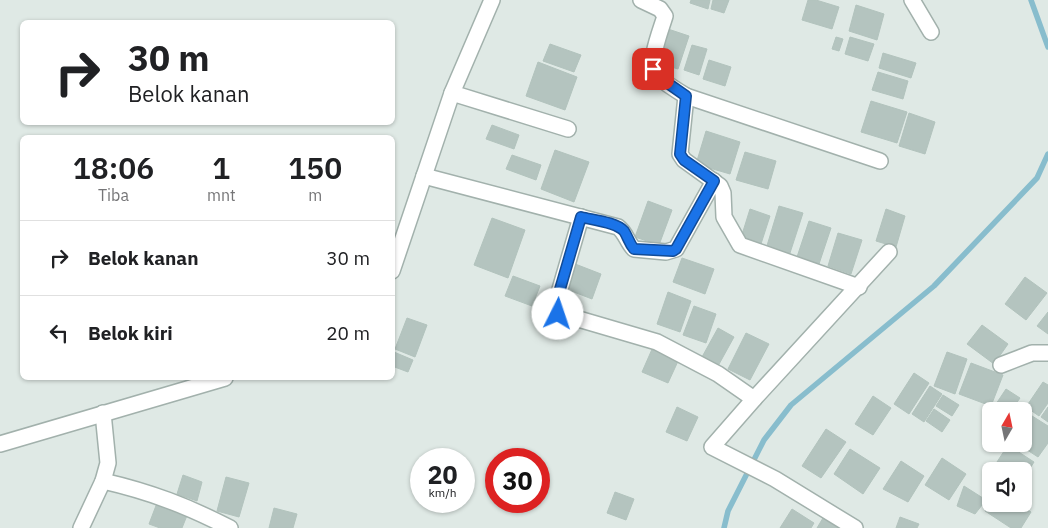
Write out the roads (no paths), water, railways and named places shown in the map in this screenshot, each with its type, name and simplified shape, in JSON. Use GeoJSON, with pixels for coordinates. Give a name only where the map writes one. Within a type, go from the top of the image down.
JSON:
{"type":"FeatureCollection","features":[{"type":"Feature","properties":{"kind":"street"},"geometry":{"type":"LineString","coordinates":[[395,262],[452,93],[492,0]]}},
{"type":"Feature","properties":{"kind":"street"},"geometry":{"type":"LineString","coordinates":[[641,0],[664,4],[665,16],[652,60],[653,69],[656,75],[686,96],[880,162]]}},
{"type":"Feature","properties":{"kind":"street"},"geometry":{"type":"LineString","coordinates":[[912,0],[931,32]]}},
{"type":"Feature","properties":{"kind":"street"},"geometry":{"type":"LineString","coordinates":[[452,93],[568,129]]}},
{"type":"Feature","properties":{"kind":"street"},"geometry":{"type":"LineString","coordinates":[[686,96],[680,154],[684,160],[714,181],[723,193],[726,222],[740,245],[859,287]]}},
{"type":"Feature","properties":{"kind":"street"},"geometry":{"type":"LineString","coordinates":[[424,176],[618,227],[624,232],[628,243],[634,249],[673,251],[676,249],[714,181]]}},
{"type":"Feature","properties":{"kind":"street"},"geometry":{"type":"LineString","coordinates":[[581,217],[556,303],[558,314],[657,342],[718,374],[754,399]]}},
{"type":"Feature","properties":{"kind":"street"},"geometry":{"type":"LineString","coordinates":[[855,528],[758,470],[712,447],[889,252]]}},
{"type":"Feature","properties":{"kind":"street"},"geometry":{"type":"LineString","coordinates":[[1001,365],[1032,353],[1048,354]]}},
{"type":"Feature","properties":{"kind":"street"},"geometry":{"type":"LineString","coordinates":[[0,444],[218,380]]}},
{"type":"Feature","properties":{"kind":"street"},"geometry":{"type":"LineString","coordinates":[[81,528],[103,481],[108,464],[103,413]]}},
{"type":"Feature","properties":{"kind":"street"},"geometry":{"type":"LineString","coordinates":[[103,481],[150,492],[192,509],[230,528]]}},
{"type":"Feature","properties":{"kind":"waterway"},"geometry":{"type":"LineString","coordinates":[[1031,0],[1048,47]]}},
{"type":"Feature","properties":{"kind":"waterway"},"geometry":{"type":"LineString","coordinates":[[724,528],[728,511],[764,440],[791,405],[934,286],[1037,178],[1048,154]]}}]}
